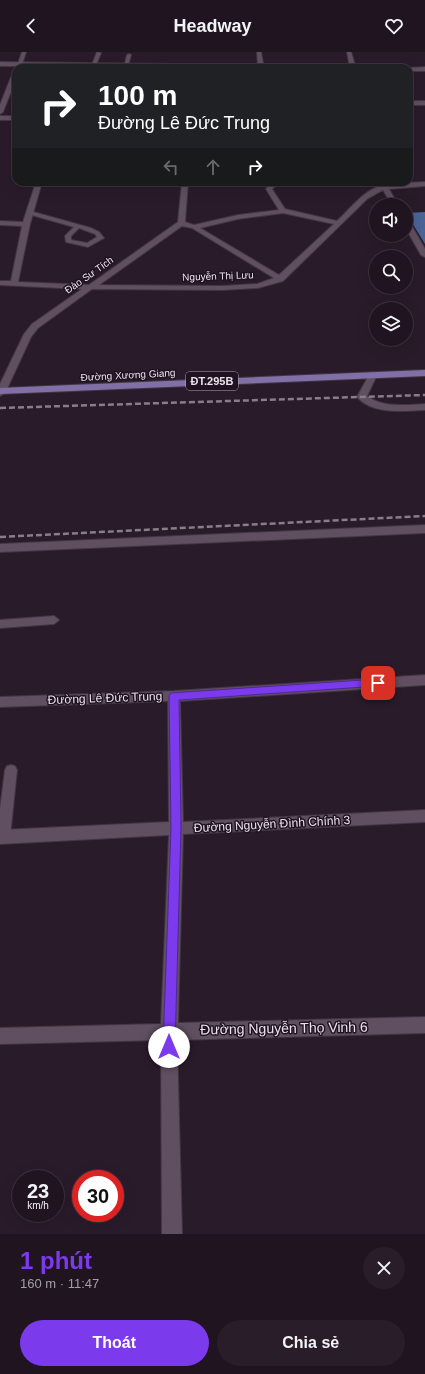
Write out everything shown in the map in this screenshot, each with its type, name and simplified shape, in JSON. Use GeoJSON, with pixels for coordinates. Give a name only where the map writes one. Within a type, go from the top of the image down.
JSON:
{"type":"FeatureCollection","features":[{"type":"Feature","properties":{"kind":"main road","name":"Đường Xương Giang"},"geometry":{"type":"LineString","coordinates":[[0,392],[425,373]]}},
{"type":"Feature","properties":{"kind":"street"},"geometry":{"type":"LineString","coordinates":[[19,64],[24,52]]}},
{"type":"Feature","properties":{"kind":"street"},"geometry":{"type":"LineString","coordinates":[[259,52],[260,64]]}},
{"type":"Feature","properties":{"kind":"street"},"geometry":{"type":"LineString","coordinates":[[349,52],[352,64]]}},
{"type":"Feature","properties":{"kind":"street"},"geometry":{"type":"LineString","coordinates":[[0,64],[12,65]]}},
{"type":"Feature","properties":{"kind":"street"},"geometry":{"type":"LineString","coordinates":[[413,69],[425,69]]}},
{"type":"Feature","properties":{"kind":"street"},"geometry":{"type":"LineString","coordinates":[[0,112],[12,82]]}},
{"type":"Feature","properties":{"kind":"street"},"geometry":{"type":"LineString","coordinates":[[0,118],[12,118]]}},
{"type":"Feature","properties":{"kind":"street","name":"Nguyễn Thị Lưu"},"geometry":{"type":"LineString","coordinates":[[413,185],[425,184]]}},
{"type":"Feature","properties":{"kind":"street"},"geometry":{"type":"LineString","coordinates":[[14,283],[26,224],[38,186]]}},
{"type":"Feature","properties":{"kind":"street"},"geometry":{"type":"LineString","coordinates":[[185,186],[182,207],[183,220],[181,223],[194,227],[280,279]]}},
{"type":"Feature","properties":{"kind":"street"},"geometry":{"type":"LineString","coordinates":[[272,186],[269,189],[283,211]]}},
{"type":"Feature","properties":{"kind":"street","name":"Nguyễn Thị Lưu"},"geometry":{"type":"LineString","coordinates":[[0,283],[88,287],[222,288],[258,286],[280,279],[365,198],[384,186]]}},
{"type":"Feature","properties":{"kind":"street"},"geometry":{"type":"LineString","coordinates":[[386,186],[392,198]]}},
{"type":"Feature","properties":{"kind":"street"},"geometry":{"type":"LineString","coordinates":[[194,227],[233,218],[283,211],[339,222]]}},
{"type":"Feature","properties":{"kind":"street"},"geometry":{"type":"LineString","coordinates":[[0,223],[26,224]]}},
{"type":"Feature","properties":{"kind":"street","name":"Đào Sư Tích"},"geometry":{"type":"LineString","coordinates":[[0,392],[30,331],[88,287],[181,223]]}},
{"type":"Feature","properties":{"kind":"street"},"geometry":{"type":"LineString","coordinates":[[413,235],[425,256]]}},
{"type":"Feature","properties":{"kind":"street"},"geometry":{"type":"LineString","coordinates":[[373,375],[362,397],[373,405],[399,408],[425,407]]}},
{"type":"Feature","properties":{"kind":"street"},"geometry":{"type":"LineString","coordinates":[[0,548],[425,529]]}},
{"type":"Feature","properties":{"kind":"street","name":"Đường Lê Đức Trung"},"geometry":{"type":"LineString","coordinates":[[0,702],[174,696],[425,680]]}},
{"type":"Feature","properties":{"kind":"street"},"geometry":{"type":"LineString","coordinates":[[172,1234],[169,1031],[176,828],[174,696]]}},
{"type":"Feature","properties":{"kind":"street","name":"Đường Nguyễn Đình Chính 3"},"geometry":{"type":"LineString","coordinates":[[1,837],[425,816]]}},
{"type":"Feature","properties":{"kind":"street","name":"Đường Nguyễn Thọ Vinh 6"},"geometry":{"type":"LineString","coordinates":[[0,1036],[425,1025]]}},
{"type":"Feature","properties":{"kind":"lane"},"geometry":{"type":"LineString","coordinates":[[94,64],[99,54]]}},
{"type":"Feature","properties":{"kind":"lane"},"geometry":{"type":"LineString","coordinates":[[127,64],[129,55]]}},
{"type":"Feature","properties":{"kind":"lane"},"geometry":{"type":"LineString","coordinates":[[413,103],[425,103]]}},
{"type":"Feature","properties":{"kind":"lane"},"geometry":{"type":"LineString","coordinates":[[30,212],[78,226],[98,233],[101,238],[88,245],[68,241],[68,236],[78,226]]}},
{"type":"Feature","properties":{"kind":"lane"},"geometry":{"type":"LineString","coordinates":[[0,624],[54,620]]}},
{"type":"Feature","properties":{"kind":"lane"},"geometry":{"type":"LineString","coordinates":[[1,837],[11,770]]}},
{"type":"Feature","properties":{"kind":"water"},"geometry":{"type":"Polygon","coordinates":[[[425,212],[425,244],[413,224],[413,213],[425,212]]]}},
{"type":"Feature","properties":{"kind":"railway"},"geometry":{"type":"LineString","coordinates":[[0,408],[425,395]]}},
{"type":"Feature","properties":{"kind":"railway"},"geometry":{"type":"LineString","coordinates":[[0,537],[425,516]]}},
{"type":"Feature","properties":{"kind":"route"},"geometry":{"type":"LineString","coordinates":[[169,1047],[176,828],[174,696],[378,683]]}}]}
